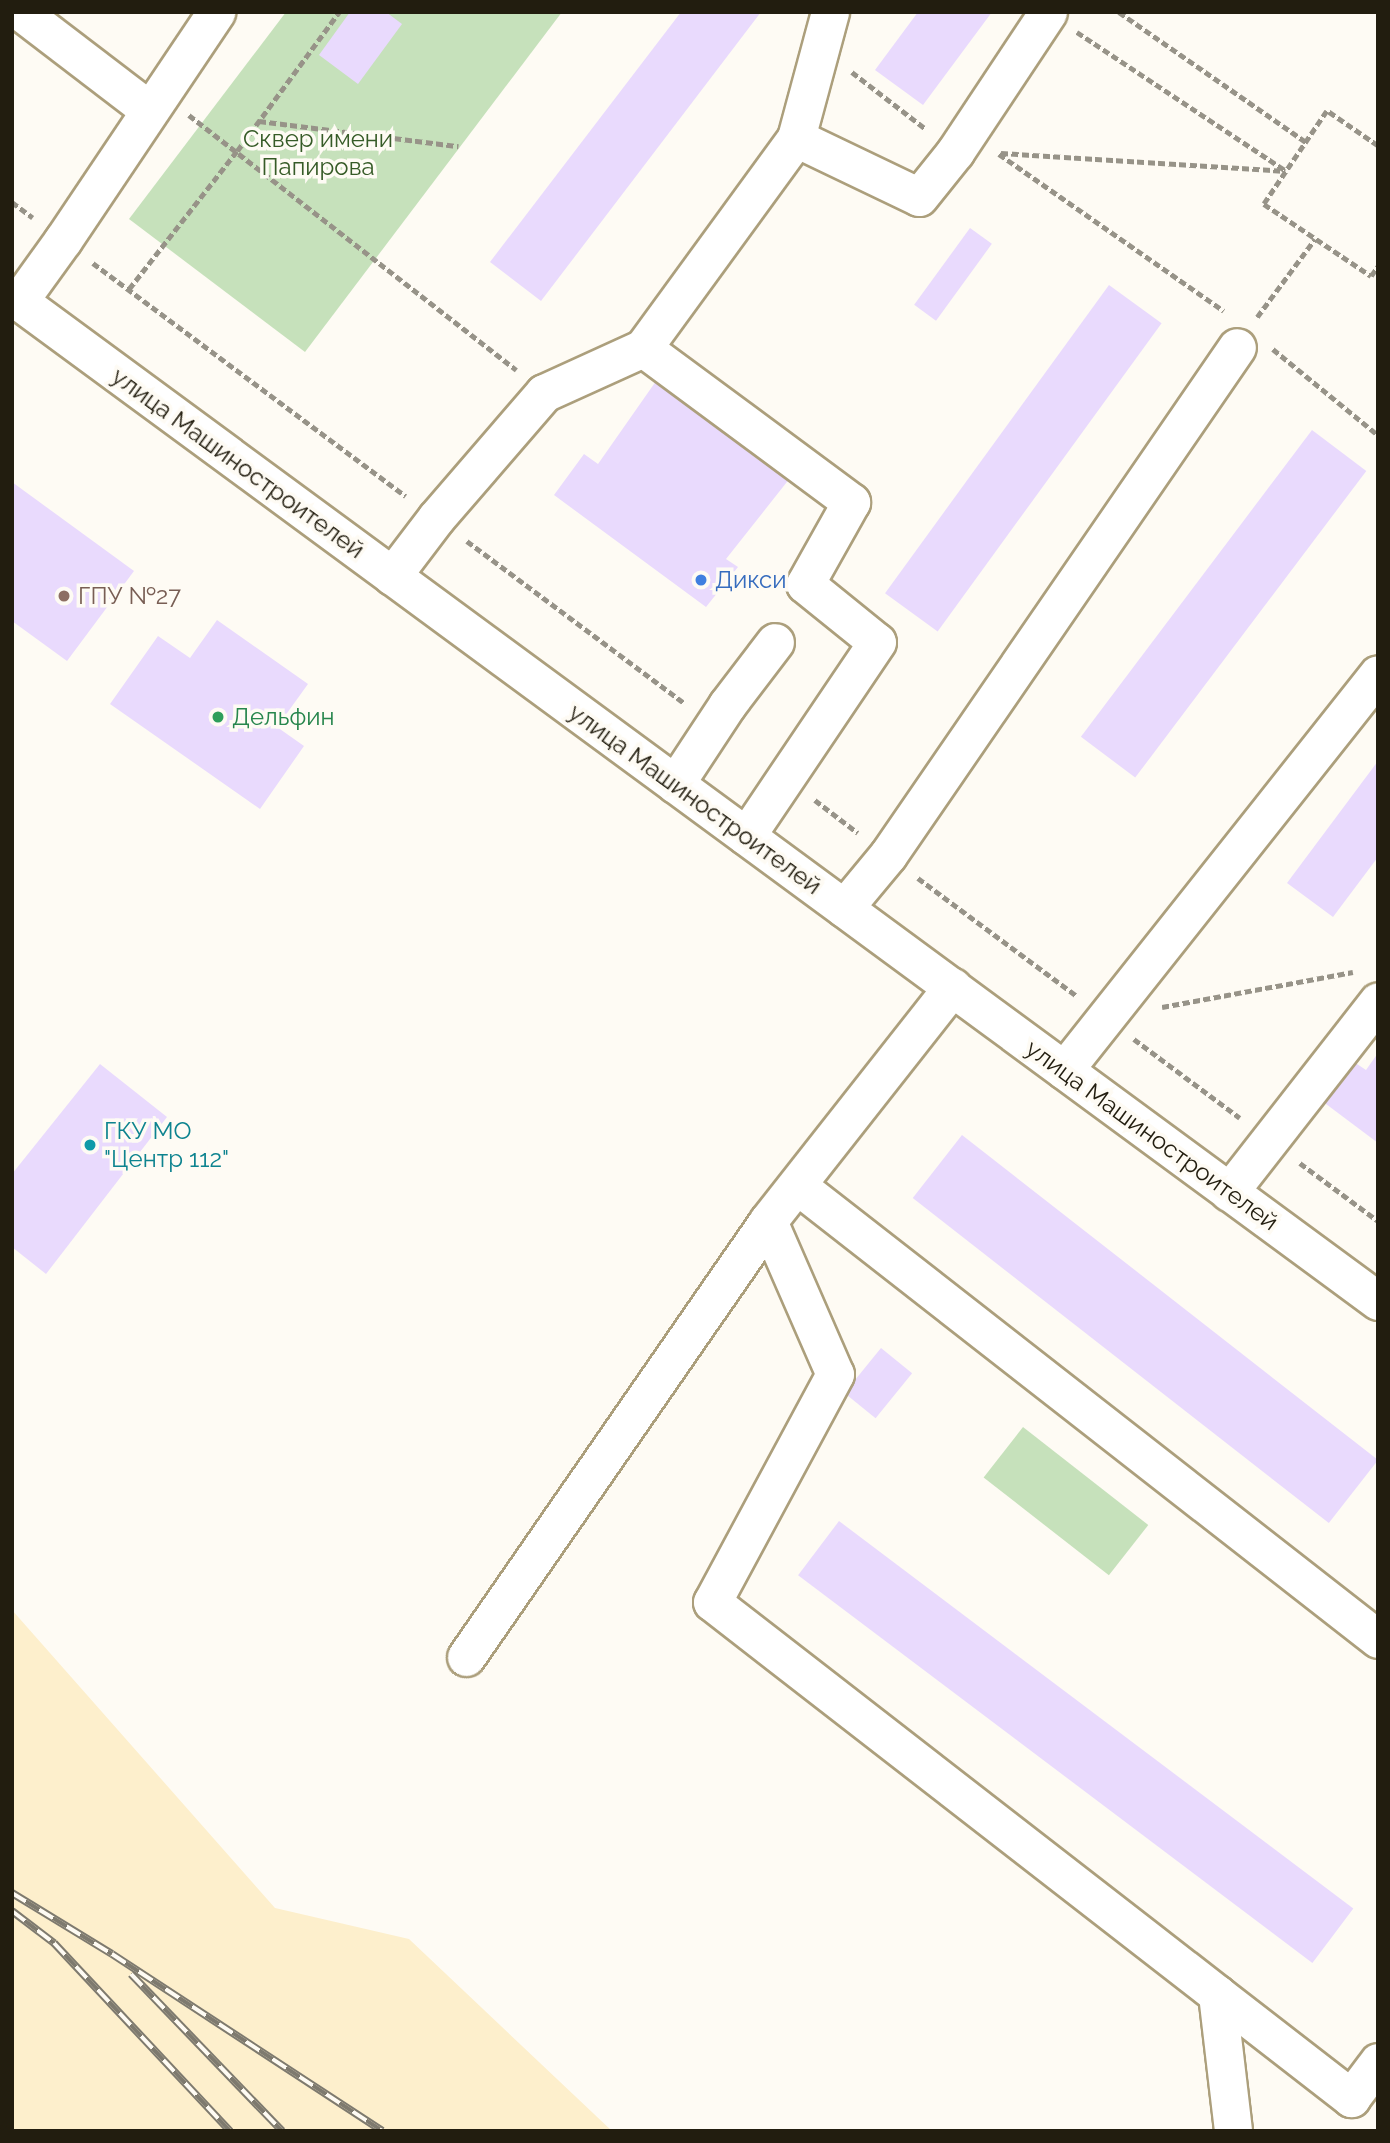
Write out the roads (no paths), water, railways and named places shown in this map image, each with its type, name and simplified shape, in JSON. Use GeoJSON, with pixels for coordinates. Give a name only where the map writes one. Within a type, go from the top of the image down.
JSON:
{"type":"FeatureCollection","features":[{"type":"Feature","properties":{"kind":"street"},"geometry":{"type":"LineString","coordinates":[[21,12],[155,102]]}},
{"type":"Feature","properties":{"kind":"street"},"geometry":{"type":"LineString","coordinates":[[15,299],[63,240],[216,12]]}},
{"type":"Feature","properties":{"kind":"street"},"geometry":{"type":"LineString","coordinates":[[392,576],[436,518],[544,393],[643,348],[796,138],[830,12]]}},
{"type":"Feature","properties":{"kind":"street"},"geometry":{"type":"LineString","coordinates":[[796,138],[919,197],[955,152],[1048,13]]}},
{"type":"Feature","properties":{"kind":"street","name":"улица Машиностроителей"},"geometry":{"type":"LineString","coordinates":[[15,299],[1378,1301]]}},
{"type":"Feature","properties":{"kind":"street"},"geometry":{"type":"LineString","coordinates":[[844,908],[888,855],[1243,338]]}},
{"type":"Feature","properties":{"kind":"street"},"geometry":{"type":"LineString","coordinates":[[643,348],[850,502],[805,584],[877,642],[746,836]]}},
{"type":"Feature","properties":{"kind":"street"},"geometry":{"type":"LineString","coordinates":[[675,784],[727,705],[775,642]]}},
{"type":"Feature","properties":{"kind":"street"},"geometry":{"type":"LineString","coordinates":[[1064,1070],[1378,674]]}},
{"type":"Feature","properties":{"kind":"street"},"geometry":{"type":"LineString","coordinates":[[1229,1192],[1371,985]]}},
{"type":"Feature","properties":{"kind":"street"},"geometry":{"type":"LineString","coordinates":[[466,1657],[768,1221],[952,988]]}},
{"type":"Feature","properties":{"kind":"street"},"geometry":{"type":"LineString","coordinates":[[798,1186],[1378,1639]]}},
{"type":"Feature","properties":{"kind":"street"},"geometry":{"type":"LineString","coordinates":[[768,1221],[835,1374],[712,1602],[1351,2098],[1378,2062]]}},
{"type":"Feature","properties":{"kind":"street"},"geometry":{"type":"LineString","coordinates":[[1217,1994],[1233,2131]]}},
{"type":"Feature","properties":{"kind":"railway"},"geometry":{"type":"LineString","coordinates":[[12,1893],[112,1954],[382,2131]]}},
{"type":"Feature","properties":{"kind":"railway"},"geometry":{"type":"LineString","coordinates":[[12,1911],[54,1943],[230,2131]]}},
{"type":"Feature","properties":{"kind":"railway"},"geometry":{"type":"LineString","coordinates":[[131,1974],[282,2131]]}},
{"type":"Feature","properties":{"kind":"place","name":"Дикси"},"geometry":{"type":"Point","coordinates":[701,580]}},
{"type":"Feature","properties":{"kind":"place","name":"ГПУ №27"},"geometry":{"type":"Point","coordinates":[64,596]}},
{"type":"Feature","properties":{"kind":"place","name":"Дельфин"},"geometry":{"type":"Point","coordinates":[218,717]}},
{"type":"Feature","properties":{"kind":"place","name":"ГКУ МО \"Центр 112\""},"geometry":{"type":"Point","coordinates":[90,1145]}},
{"type":"Feature","properties":{"kind":"park label","name":"Сквер имени Папирова"},"geometry":{"type":"Point","coordinates":[318,153]}}]}
